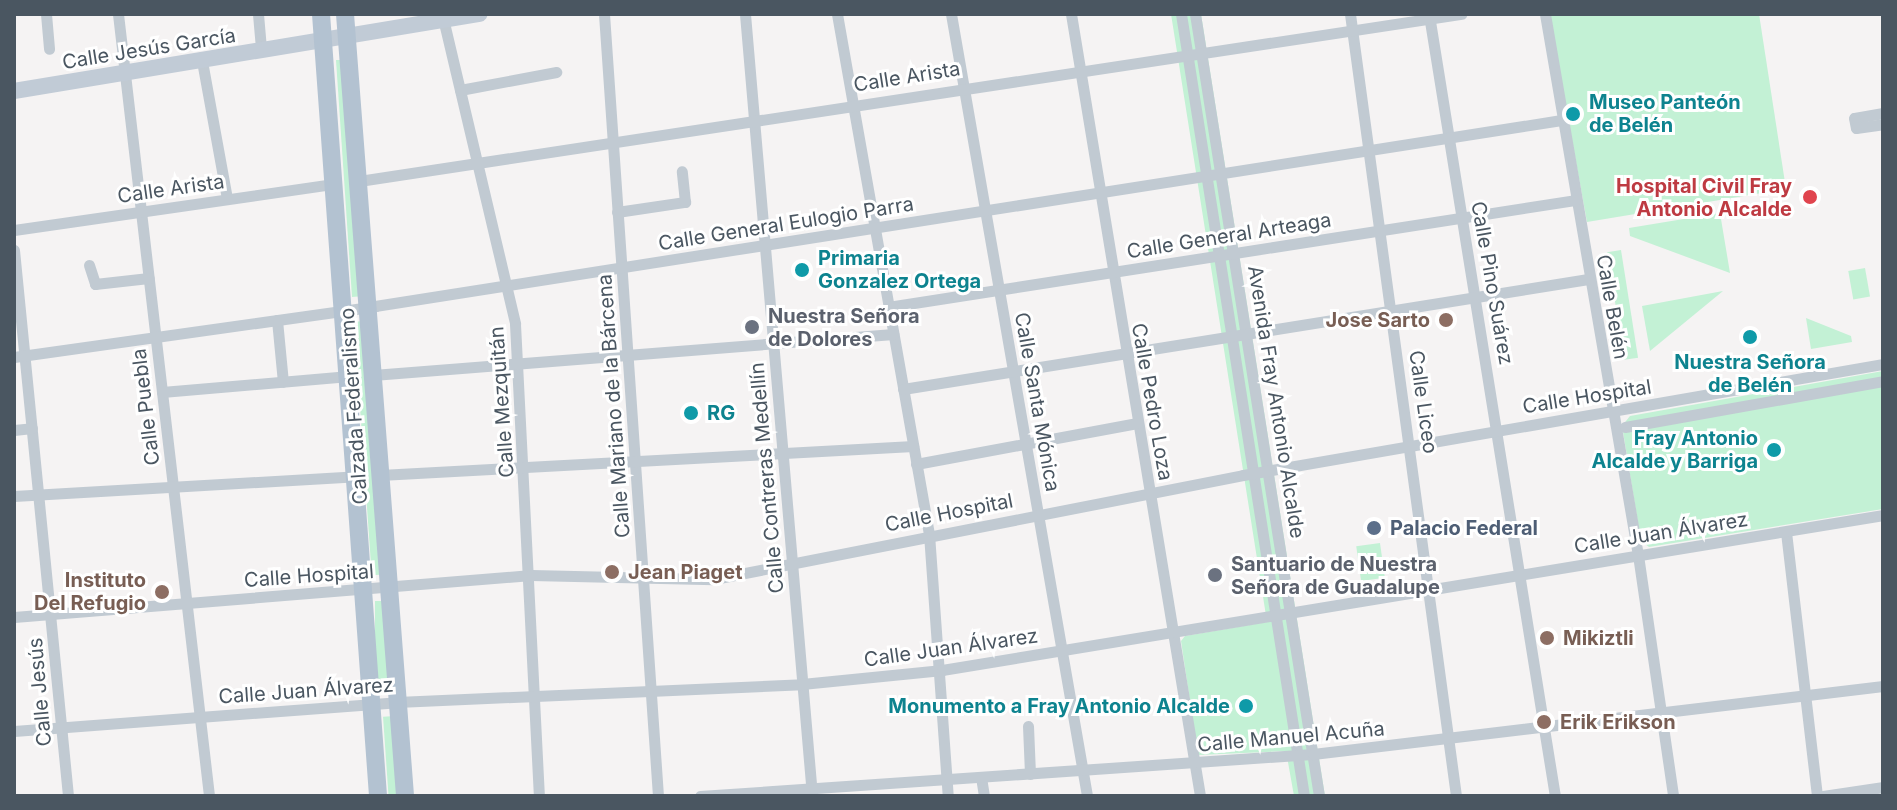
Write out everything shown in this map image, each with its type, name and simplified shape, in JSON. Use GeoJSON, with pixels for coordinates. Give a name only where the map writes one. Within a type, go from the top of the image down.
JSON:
{"type":"FeatureCollection","features":[{"type":"Feature","properties":{"kind":"main road","name":"Calzada Federalismo"},"geometry":{"type":"LineString","coordinates":[[321,14],[378,796]]}},
{"type":"Feature","properties":{"kind":"main road","name":"Calzada Federalismo"},"geometry":{"type":"LineString","coordinates":[[345,14],[405,796]]}},
{"type":"Feature","properties":{"kind":"street"},"geometry":{"type":"LineString","coordinates":[[46,14],[49,49]]}},
{"type":"Feature","properties":{"kind":"street","name":"Calle Puebla"},"geometry":{"type":"LineString","coordinates":[[118,14],[209,796]]}},
{"type":"Feature","properties":{"kind":"street"},"geometry":{"type":"LineString","coordinates":[[258,14],[261,51]]}},
{"type":"Feature","properties":{"kind":"street","name":"Calle Jesús García"},"geometry":{"type":"LineString","coordinates":[[14,91],[480,14]]}},
{"type":"Feature","properties":{"kind":"street","name":"Calle Mariano de la Bárcena"},"geometry":{"type":"LineString","coordinates":[[604,14],[658,796]]}},
{"type":"Feature","properties":{"kind":"street","name":"Calle Contreras Medellín"},"geometry":{"type":"LineString","coordinates":[[745,14],[812,792]]}},
{"type":"Feature","properties":{"kind":"street"},"geometry":{"type":"LineString","coordinates":[[837,14],[929,534],[942,670],[948,796]]}},
{"type":"Feature","properties":{"kind":"street","name":"Calle Santa Mónica"},"geometry":{"type":"LineString","coordinates":[[951,14],[1087,796]]}},
{"type":"Feature","properties":{"kind":"street","name":"Calle Pedro Loza"},"geometry":{"type":"LineString","coordinates":[[1071,14],[1125,353],[1176,633],[1200,796]]}},
{"type":"Feature","properties":{"kind":"street","name":"Avenida Fray Antonio Alcalde"},"geometry":{"type":"LineString","coordinates":[[1181,14],[1304,796]]}},
{"type":"Feature","properties":{"kind":"street","name":"Avenida Fray Antonio Alcalde"},"geometry":{"type":"LineString","coordinates":[[1195,14],[1319,796]]}},
{"type":"Feature","properties":{"kind":"street","name":"Calle Liceo"},"geometry":{"type":"LineString","coordinates":[[1350,14],[1411,445],[1456,796]]}},
{"type":"Feature","properties":{"kind":"street","name":"Calle Arista"},"geometry":{"type":"LineString","coordinates":[[359,181],[1080,69],[1461,14]]}},
{"type":"Feature","properties":{"kind":"street","name":"Calle Belén"},"geometry":{"type":"LineString","coordinates":[[1545,14],[1588,279],[1638,555],[1673,796]]}},
{"type":"Feature","properties":{"kind":"street","name":"Calle Pino Suárez"},"geometry":{"type":"LineString","coordinates":[[1429,17],[1499,430],[1555,796]]}},
{"type":"Feature","properties":{"kind":"street","name":"Calle Mezquitán"},"geometry":{"type":"LineString","coordinates":[[443,18],[509,285],[518,364],[531,575],[539,796]]}},
{"type":"Feature","properties":{"kind":"street"},"geometry":{"type":"LineString","coordinates":[[202,61],[227,199]]}},
{"type":"Feature","properties":{"kind":"street"},"geometry":{"type":"LineString","coordinates":[[460,90],[556,72]]}},
{"type":"Feature","properties":{"kind":"street"},"geometry":{"type":"LineString","coordinates":[[1883,113],[1854,118],[1856,128],[1883,124]]}},
{"type":"Feature","properties":{"kind":"street","name":"Calle General Eulogio Parra"},"geometry":{"type":"LineString","coordinates":[[20,356],[369,307],[1562,120]]}},
{"type":"Feature","properties":{"kind":"street"},"geometry":{"type":"LineString","coordinates":[[617,212],[685,202],[682,171]]}},
{"type":"Feature","properties":{"kind":"street","name":"Calle Arista"},"geometry":{"type":"LineString","coordinates":[[14,230],[334,184]]}},
{"type":"Feature","properties":{"kind":"street","name":"Calle General Arteaga"},"geometry":{"type":"LineString","coordinates":[[888,307],[1575,200]]}},
{"type":"Feature","properties":{"kind":"street","name":"Calle Jesús"},"geometry":{"type":"LineString","coordinates":[[14,250],[20,356],[32,428],[68,796]]}},
{"type":"Feature","properties":{"kind":"street"},"geometry":{"type":"LineString","coordinates":[[89,265],[95,284],[149,278]]}},
{"type":"Feature","properties":{"kind":"street"},"geometry":{"type":"LineString","coordinates":[[903,389],[1588,279]]}},
{"type":"Feature","properties":{"kind":"street"},"geometry":{"type":"LineString","coordinates":[[277,320],[283,382]]}},
{"type":"Feature","properties":{"kind":"street"},"geometry":{"type":"LineString","coordinates":[[373,375],[893,334]]}},
{"type":"Feature","properties":{"kind":"street","name":"Calle Hospital"},"geometry":{"type":"LineString","coordinates":[[14,617],[531,575],[701,580],[792,565],[929,534],[1255,473],[1883,364]]}},
{"type":"Feature","properties":{"kind":"street"},"geometry":{"type":"LineString","coordinates":[[162,392],[349,376]]}},
{"type":"Feature","properties":{"kind":"street"},"geometry":{"type":"LineString","coordinates":[[1625,427],[1883,381]]}},
{"type":"Feature","properties":{"kind":"street"},"geometry":{"type":"LineString","coordinates":[[916,464],[1137,423]]}},
{"type":"Feature","properties":{"kind":"street"},"geometry":{"type":"LineString","coordinates":[[14,430],[32,428]]}},
{"type":"Feature","properties":{"kind":"street"},"geometry":{"type":"LineString","coordinates":[[380,475],[913,446]]}},
{"type":"Feature","properties":{"kind":"street"},"geometry":{"type":"LineString","coordinates":[[14,496],[356,476]]}},
{"type":"Feature","properties":{"kind":"street","name":"Calle Juan Álvarez"},"geometry":{"type":"LineString","coordinates":[[14,731],[397,702],[802,684],[942,670],[1291,614],[1430,587],[1883,515]]}},
{"type":"Feature","properties":{"kind":"street"},"geometry":{"type":"LineString","coordinates":[[1786,532],[1820,796],[1883,787]]}},
{"type":"Feature","properties":{"kind":"street","name":"Calle Manuel Acuña"},"geometry":{"type":"LineString","coordinates":[[700,796],[812,792],[947,779],[1298,756],[1449,741],[1883,686]]}},
{"type":"Feature","properties":{"kind":"street"},"geometry":{"type":"LineString","coordinates":[[1028,726],[1030,774]]}},
{"type":"Feature","properties":{"kind":"street"},"geometry":{"type":"LineString","coordinates":[[981,777],[984,796]]}},
{"type":"Feature","properties":{"kind":"green space"},"geometry":{"type":"Polygon","coordinates":[[[1171,14],[1201,14],[1325,796],[1294,796],[1286,751],[1198,755],[1181,641],[1185,636],[1267,622],[1171,14]]]}},
{"type":"Feature","properties":{"kind":"green space"},"geometry":{"type":"Polygon","coordinates":[[[1549,14],[1759,14],[1786,189],[1587,222],[1549,14]]]}},
{"type":"Feature","properties":{"kind":"green space"},"geometry":{"type":"Polygon","coordinates":[[[336,60],[341,60],[364,296],[352,297],[336,60]]]}},
{"type":"Feature","properties":{"kind":"green space"},"geometry":{"type":"Polygon","coordinates":[[[1720,213],[1730,273],[1630,236],[1629,228],[1720,213]]]}},
{"type":"Feature","properties":{"kind":"green space"},"geometry":{"type":"Polygon","coordinates":[[[1621,250],[1638,358],[1624,360],[1607,252],[1621,250]]]}},
{"type":"Feature","properties":{"kind":"green space"},"geometry":{"type":"Polygon","coordinates":[[[1865,268],[1870,297],[1853,300],[1848,271],[1865,268]]]}},
{"type":"Feature","properties":{"kind":"green space"},"geometry":{"type":"Polygon","coordinates":[[[1723,291],[1650,351],[1642,306],[1723,291]]]}},
{"type":"Feature","properties":{"kind":"green space"},"geometry":{"type":"Polygon","coordinates":[[[1806,318],[1851,336],[1852,342],[1811,349],[1806,318]]]}},
{"type":"Feature","properties":{"kind":"green space"},"geometry":{"type":"Polygon","coordinates":[[[366,321],[384,574],[372,575],[354,322],[366,321]]]}},
{"type":"Feature","properties":{"kind":"green space"},"geometry":{"type":"Polygon","coordinates":[[[1883,371],[1883,509],[1649,547],[1641,541],[1622,426],[1630,416],[1883,371]]]}},
{"type":"Feature","properties":{"kind":"green space"},"geometry":{"type":"Polygon","coordinates":[[[1380,543],[1385,578],[1361,581],[1356,546],[1380,543]]]}},
{"type":"Feature","properties":{"kind":"green space"},"geometry":{"type":"Polygon","coordinates":[[[375,601],[387,601],[387,691],[375,691],[375,601]]]}},
{"type":"Feature","properties":{"kind":"green space"},"geometry":{"type":"Polygon","coordinates":[[[395,716],[401,796],[389,796],[383,717],[395,716]]]}},
{"type":"Feature","properties":{"kind":"place","name":"Museo Panteón de Belén"},"geometry":{"type":"Point","coordinates":[1573,114]}},
{"type":"Feature","properties":{"kind":"place","name":"Hospital Civil Fray Antonio Alcalde"},"geometry":{"type":"Point","coordinates":[1810,197]}},
{"type":"Feature","properties":{"kind":"place","name":"Primaria Gonzalez Ortega"},"geometry":{"type":"Point","coordinates":[802,270]}},
{"type":"Feature","properties":{"kind":"place","name":"Jose Sarto"},"geometry":{"type":"Point","coordinates":[1446,320]}},
{"type":"Feature","properties":{"kind":"place","name":"Nuestra Señora de Dolores"},"geometry":{"type":"Point","coordinates":[752,327]}},
{"type":"Feature","properties":{"kind":"place","name":"Nuestra Señora de Belén"},"geometry":{"type":"Point","coordinates":[1750,337]}},
{"type":"Feature","properties":{"kind":"place","name":"RG"},"geometry":{"type":"Point","coordinates":[691,413]}},
{"type":"Feature","properties":{"kind":"place","name":"Fray Antonio Alcalde y Barriga"},"geometry":{"type":"Point","coordinates":[1774,450]}},
{"type":"Feature","properties":{"kind":"place","name":"Palacio Federal"},"geometry":{"type":"Point","coordinates":[1374,528]}},
{"type":"Feature","properties":{"kind":"place","name":"Jean Piaget"},"geometry":{"type":"Point","coordinates":[612,572]}},
{"type":"Feature","properties":{"kind":"place","name":"Santuario de Nuestra Señora de Guadalupe"},"geometry":{"type":"Point","coordinates":[1215,575]}},
{"type":"Feature","properties":{"kind":"place","name":"Instituto Del Refugio"},"geometry":{"type":"Point","coordinates":[162,592]}},
{"type":"Feature","properties":{"kind":"place","name":"Mikiztli"},"geometry":{"type":"Point","coordinates":[1547,638]}},
{"type":"Feature","properties":{"kind":"place","name":"Monumento a Fray Antonio Alcalde"},"geometry":{"type":"Point","coordinates":[1246,706]}},
{"type":"Feature","properties":{"kind":"place","name":"Erik Erikson"},"geometry":{"type":"Point","coordinates":[1544,722]}}]}
